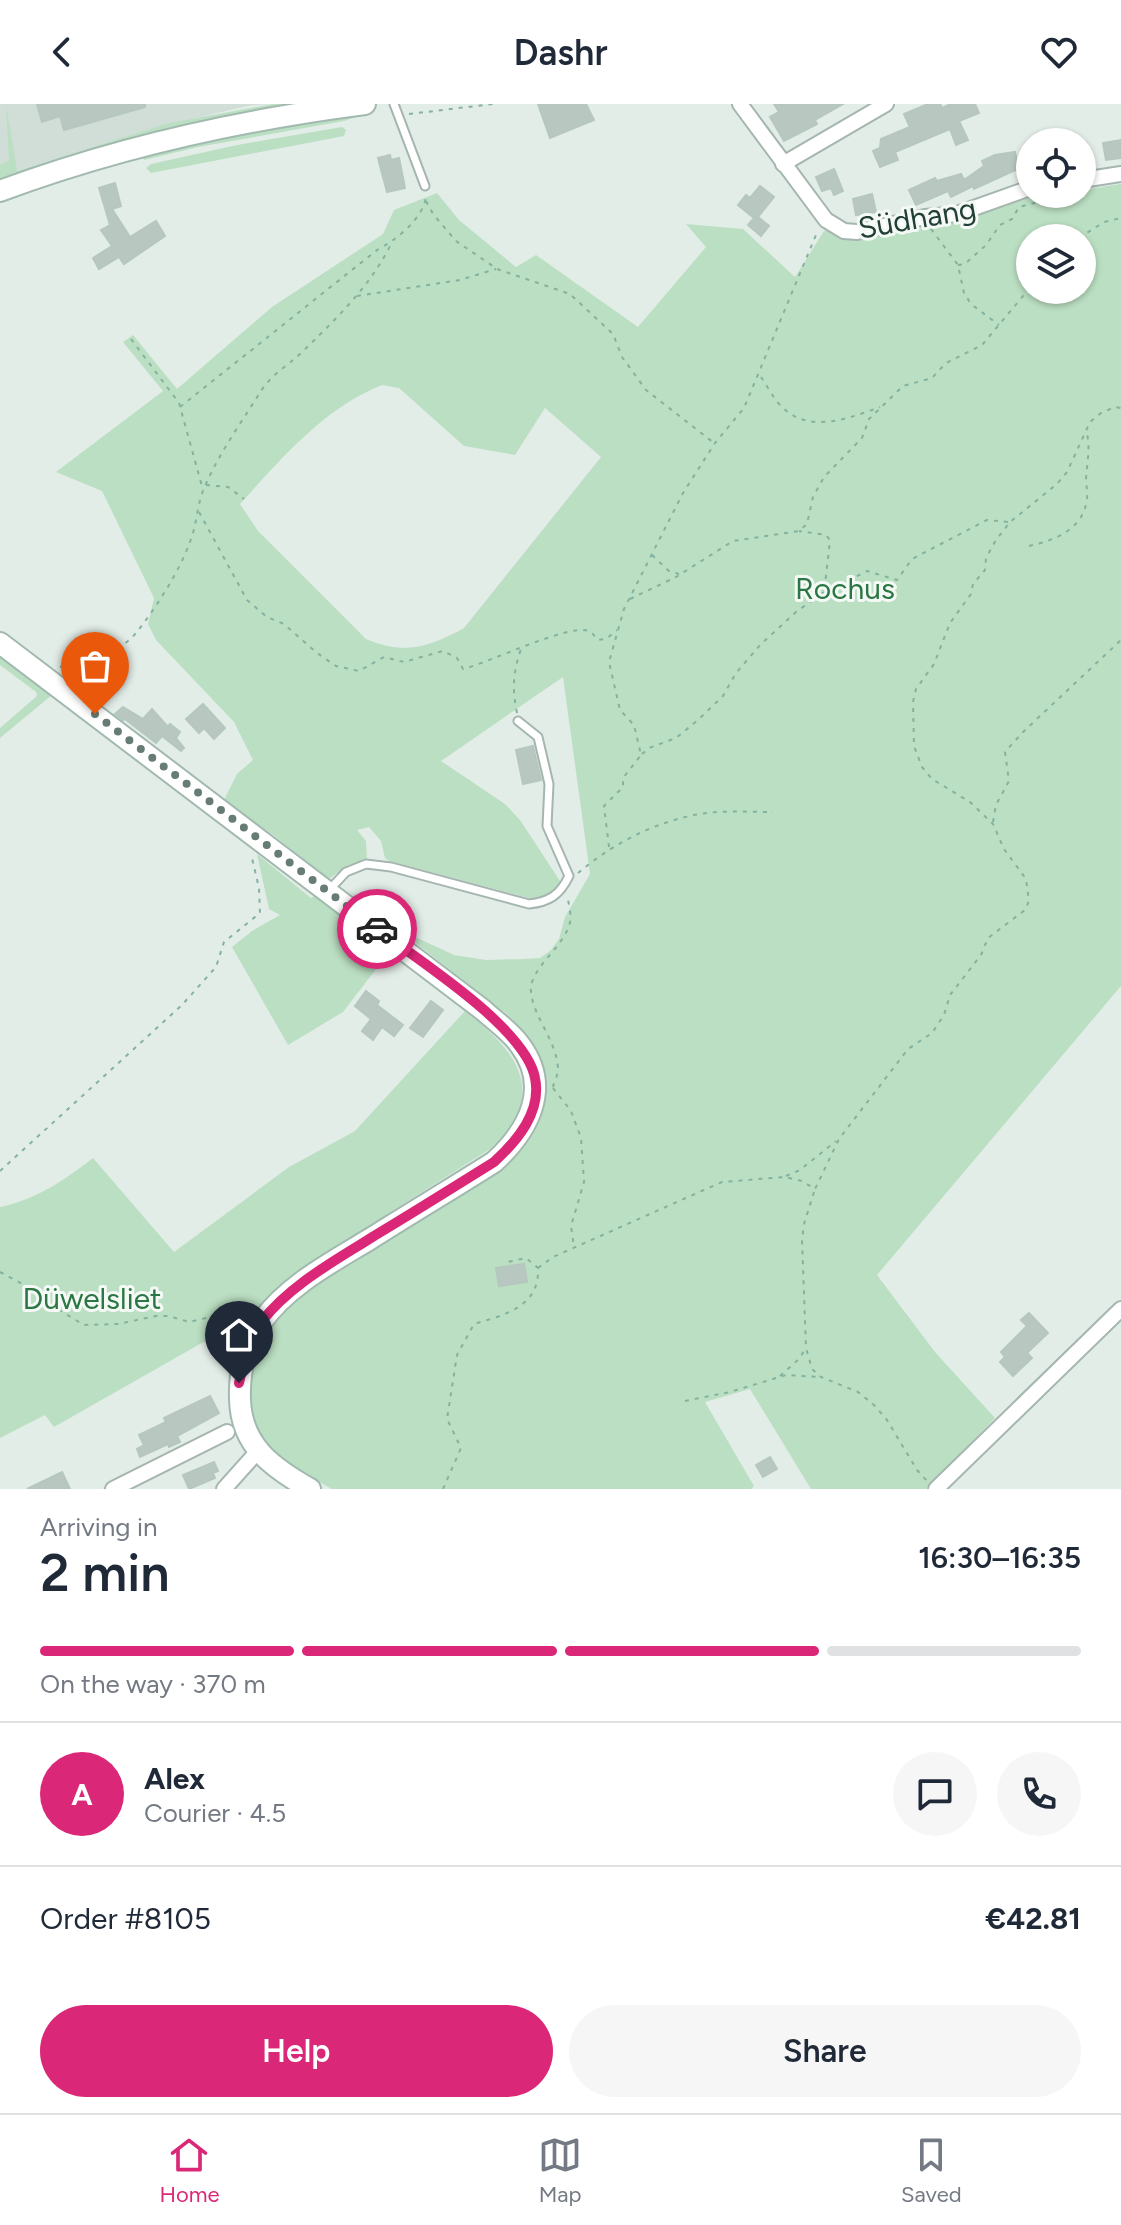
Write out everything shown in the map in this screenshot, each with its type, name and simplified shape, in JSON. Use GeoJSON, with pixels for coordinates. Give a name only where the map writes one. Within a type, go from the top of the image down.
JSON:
{"type":"FeatureCollection","features":[{"type":"Feature","properties":{"kind":"street"},"geometry":{"type":"LineString","coordinates":[[0,191],[139,146],[260,119],[365,104]]}},
{"type":"Feature","properties":{"kind":"street","name":"Südhang"},"geometry":{"type":"LineString","coordinates":[[740,104],[826,220],[844,231],[857,232],[925,217],[957,214],[1016,193]]}},
{"type":"Feature","properties":{"kind":"street"},"geometry":{"type":"LineString","coordinates":[[783,164],[886,104]]}},
{"type":"Feature","properties":{"kind":"street"},"geometry":{"type":"LineString","coordinates":[[1096,178],[1121,174]]}},
{"type":"Feature","properties":{"kind":"street"},"geometry":{"type":"LineString","coordinates":[[0,643],[483,1010],[520,1044],[535,1078],[533,1109],[524,1128],[514,1144],[494,1162],[320,1270],[288,1294],[261,1322],[246,1352],[239,1383],[244,1422],[250,1440],[273,1467],[310,1489]]}},
{"type":"Feature","properties":{"kind":"street"},"geometry":{"type":"LineString","coordinates":[[938,1488],[1121,1309]]}},
{"type":"Feature","properties":{"kind":"street"},"geometry":{"type":"LineString","coordinates":[[113,1489],[227,1432]]}},
{"type":"Feature","properties":{"kind":"street"},"geometry":{"type":"LineString","coordinates":[[224,1489],[258,1451]]}},
{"type":"Feature","properties":{"kind":"lane"},"geometry":{"type":"LineString","coordinates":[[394,104],[425,186]]}},
{"type":"Feature","properties":{"kind":"lane"},"geometry":{"type":"LineString","coordinates":[[925,217],[997,194]]}},
{"type":"Feature","properties":{"kind":"lane"},"geometry":{"type":"LineString","coordinates":[[328,892],[346,872],[366,864],[391,867],[529,904],[557,896],[569,876],[547,826],[547,772],[538,737],[518,721]]}},
{"type":"Feature","properties":{"kind":"path"},"geometry":{"type":"LineString","coordinates":[[397,113],[493,104]]}},
{"type":"Feature","properties":{"kind":"path"},"geometry":{"type":"LineString","coordinates":[[425,186],[426,201],[433,214],[456,241],[497,269],[570,294],[613,334],[622,357],[646,390],[715,443]]}},
{"type":"Feature","properties":{"kind":"path"},"geometry":{"type":"LineString","coordinates":[[180,407],[377,250],[392,242],[413,222],[426,201]]}},
{"type":"Feature","properties":{"kind":"path"},"geometry":{"type":"LineString","coordinates":[[958,265],[965,264],[977,254],[994,237],[1000,225],[1012,219],[1018,208]]}},
{"type":"Feature","properties":{"kind":"path"},"geometry":{"type":"LineString","coordinates":[[925,217],[958,265],[964,293],[971,304],[1000,326]]}},
{"type":"Feature","properties":{"kind":"path"},"geometry":{"type":"LineString","coordinates":[[1096,227],[1121,218]]}},
{"type":"Feature","properties":{"kind":"path"},"geometry":{"type":"LineString","coordinates":[[641,755],[634,725],[620,710],[609,662],[618,630],[629,600],[683,493],[715,443],[744,408],[760,375],[814,234],[826,220]]}},
{"type":"Feature","properties":{"kind":"path"},"geometry":{"type":"LineString","coordinates":[[45,675],[124,645],[136,633],[164,592],[191,540],[203,491],[226,447],[273,375],[317,338],[356,296],[383,261],[392,242]]}},
{"type":"Feature","properties":{"kind":"path"},"geometry":{"type":"LineString","coordinates":[[356,296],[460,280],[497,269]]}},
{"type":"Feature","properties":{"kind":"path"},"geometry":{"type":"LineString","coordinates":[[799,531],[807,524],[813,497],[824,477],[862,438],[869,419],[881,406],[903,386],[932,378],[946,363],[982,345],[1017,304]]}},
{"type":"Feature","properties":{"kind":"path"},"geometry":{"type":"LineString","coordinates":[[131,339],[180,407],[203,491]]}},
{"type":"Feature","properties":{"kind":"path"},"geometry":{"type":"LineString","coordinates":[[760,375],[782,407],[796,418],[816,422],[840,420],[881,406]]}},
{"type":"Feature","properties":{"kind":"path"},"geometry":{"type":"LineString","coordinates":[[821,1377],[812,1369],[806,1348],[802,1240],[815,1189],[839,1139],[908,1049],[932,1033],[944,1015],[950,995],[981,955],[988,938],[1025,910],[1029,901],[1026,879],[1004,849],[993,824],[970,802],[932,779],[922,767],[914,746],[913,702],[916,689],[934,664],[950,623],[985,570],[986,558],[996,540],[1010,522],[1057,484],[1067,472],[1086,428],[1101,413],[1115,407],[1121,408]]}},
{"type":"Feature","properties":{"kind":"path"},"geometry":{"type":"LineString","coordinates":[[1029,546],[1065,534],[1082,517],[1088,496],[1086,483],[1090,443],[1086,428]]}},
{"type":"Feature","properties":{"kind":"path"},"geometry":{"type":"LineString","coordinates":[[206,485],[228,487],[244,499]]}},
{"type":"Feature","properties":{"kind":"path"},"geometry":{"type":"LineString","coordinates":[[198,510],[247,600],[267,617],[284,624],[336,666],[359,671],[384,657],[404,662],[443,651],[457,658],[463,669],[576,630],[589,631],[598,640],[606,639],[618,630]]}},
{"type":"Feature","properties":{"kind":"path"},"geometry":{"type":"LineString","coordinates":[[609,847],[604,806],[623,787],[623,778],[641,755],[649,748],[676,738],[698,720],[723,696],[736,673],[761,644],[796,612],[820,595],[867,571],[897,580],[912,559],[987,520],[1010,522]]}},
{"type":"Feature","properties":{"kind":"path"},"geometry":{"type":"LineString","coordinates":[[629,600],[680,575],[733,541],[799,531],[826,535],[830,540],[825,585],[820,595]]}},
{"type":"Feature","properties":{"kind":"path"},"geometry":{"type":"LineString","coordinates":[[652,555],[669,571],[680,575]]}},
{"type":"Feature","properties":{"kind":"path"},"geometry":{"type":"LineString","coordinates":[[993,824],[996,805],[1009,781],[1005,752],[1121,640]]}},
{"type":"Feature","properties":{"kind":"path"},"geometry":{"type":"LineString","coordinates":[[518,721],[512,689],[522,648]]}},
{"type":"Feature","properties":{"kind":"path"},"geometry":{"type":"LineString","coordinates":[[575,876],[609,847],[666,823],[716,812],[773,812]]}},
{"type":"Feature","properties":{"kind":"path"},"geometry":{"type":"LineString","coordinates":[[0,1171],[182,1005],[216,967],[224,942],[260,913],[259,888],[250,849],[258,840]]}},
{"type":"Feature","properties":{"kind":"path"},"geometry":{"type":"LineString","coordinates":[[568,894],[571,920],[560,946],[538,970],[530,988],[536,1013],[550,1042],[558,1070],[553,1087],[571,1111],[581,1138],[584,1182],[571,1226],[574,1248]]}},
{"type":"Feature","properties":{"kind":"path"},"geometry":{"type":"LineString","coordinates":[[785,1177],[800,1170],[839,1139]]}},
{"type":"Feature","properties":{"kind":"path"},"geometry":{"type":"LineString","coordinates":[[538,1268],[553,1257],[722,1182],[785,1177],[802,1181],[815,1189]]}},
{"type":"Feature","properties":{"kind":"path"},"geometry":{"type":"LineString","coordinates":[[443,1489],[461,1448],[447,1419],[457,1355],[474,1324],[513,1312],[539,1282],[538,1268],[526,1258],[503,1263]]}},
{"type":"Feature","properties":{"kind":"path"},"geometry":{"type":"LineString","coordinates":[[0,1272],[30,1288],[46,1302],[84,1325],[118,1324],[156,1316],[189,1322],[220,1312],[228,1313],[237,1322]]}},
{"type":"Feature","properties":{"kind":"path"},"geometry":{"type":"LineString","coordinates":[[779,1376],[800,1358],[806,1348]]}},
{"type":"Feature","properties":{"kind":"path"},"geometry":{"type":"LineString","coordinates":[[685,1401],[730,1392],[779,1376],[804,1374],[821,1377],[858,1392],[874,1405],[893,1428],[917,1470],[938,1488]]}},
{"type":"Feature","properties":{"kind":"shaded area"},"geometry":{"type":"Polygon","coordinates":[[[0,104],[271,104],[252,105],[165,125],[0,176],[0,104]]]}},
{"type":"Feature","properties":{"kind":"green space"},"geometry":{"type":"Polygon","coordinates":[[[6,104],[17,171],[169,123],[273,104],[324,104],[0,185],[0,165],[9,160],[6,104]]]}},
{"type":"Feature","properties":{"kind":"green space"},"geometry":{"type":"Polygon","coordinates":[[[353,114],[353,118],[344,121],[198,147],[144,160],[142,151],[353,114]]]}},
{"type":"Feature","properties":{"kind":"green space"},"geometry":{"type":"Polygon","coordinates":[[[342,127],[346,130],[344,136],[151,173],[146,168],[151,164],[237,145],[342,127]]]}},
{"type":"Feature","properties":{"kind":"green space","name":"Rochus"},"geometry":{"type":"Polygon","coordinates":[[[1121,184],[1121,986],[877,1275],[935,1352],[995,1418],[926,1489],[811,1489],[750,1389],[705,1402],[754,1486],[751,1489],[332,1489],[285,1461],[261,1436],[251,1404],[250,1387],[256,1354],[263,1338],[292,1304],[315,1287],[499,1172],[533,1135],[545,1096],[544,1076],[537,1056],[508,1015],[344,887],[413,936],[454,955],[486,960],[524,959],[540,958],[551,950],[559,939],[565,917],[590,874],[563,677],[441,761],[505,804],[520,820],[560,881],[555,889],[539,898],[529,898],[389,861],[385,858],[381,841],[369,827],[357,830],[366,841],[367,860],[348,865],[329,879],[272,834],[223,802],[237,774],[253,760],[234,722],[156,640],[148,624],[154,598],[102,491],[56,472],[163,391],[123,342],[133,335],[177,389],[272,307],[383,234],[394,210],[437,193],[459,220],[516,267],[536,255],[638,327],[706,247],[686,224],[743,229],[795,277],[824,231],[1016,200],[1016,208],[1096,208],[1096,188],[1121,184]],[[382,385],[341,407],[288,452],[240,504],[258,531],[366,639],[404,648],[439,640],[464,628],[601,457],[545,408],[515,455],[464,446],[399,388],[382,385]]]}},
{"type":"Feature","properties":{"kind":"green space"},"geometry":{"type":"Polygon","coordinates":[[[0,656],[52,695],[0,738],[0,728],[37,696],[36,692],[0,665],[0,656]]]}},
{"type":"Feature","properties":{"kind":"green space"},"geometry":{"type":"Polygon","coordinates":[[[257,854],[311,898],[315,896],[390,951],[343,1012],[288,1045],[232,947],[280,915],[269,909],[257,854]]]}},
{"type":"Feature","properties":{"kind":"green space","name":"Düwelsliet"},"geometry":{"type":"Polygon","coordinates":[[[465,1011],[500,1042],[520,1075],[522,1092],[519,1110],[508,1129],[490,1149],[395,1209],[237,1323],[54,1427],[45,1415],[0,1438],[0,1207],[49,1188],[93,1158],[174,1252],[289,1167],[355,1131],[465,1011]]]}},
{"type":"Feature","properties":{"kind":"building"},"geometry":{"type":"Polygon","coordinates":[[[37,104],[145,104],[145,107],[64,130],[60,116],[42,122],[37,104]]]}},
{"type":"Feature","properties":{"kind":"building"},"geometry":{"type":"Polygon","coordinates":[[[538,104],[586,104],[594,120],[550,138],[538,104]]]}},
{"type":"Feature","properties":{"kind":"building"},"geometry":{"type":"Polygon","coordinates":[[[774,104],[843,104],[815,120],[817,124],[784,141],[770,117],[779,112],[774,104]]]}},
{"type":"Feature","properties":{"kind":"building"},"geometry":{"type":"Polygon","coordinates":[[[928,104],[940,104],[942,108],[951,104],[975,104],[979,113],[959,121],[968,140],[956,145],[950,129],[895,152],[898,160],[880,167],[873,151],[880,148],[881,139],[910,127],[904,114],[928,104]]]}},
{"type":"Feature","properties":{"kind":"building"},"geometry":{"type":"Polygon","coordinates":[[[1121,140],[1121,158],[1106,160],[1103,143],[1121,140]]]}},
{"type":"Feature","properties":{"kind":"building"},"geometry":{"type":"Polygon","coordinates":[[[1015,152],[1016,170],[974,189],[973,186],[951,197],[948,191],[916,205],[909,190],[935,178],[937,181],[961,174],[964,180],[984,166],[982,161],[1015,152]]]}},
{"type":"Feature","properties":{"kind":"building"},"geometry":{"type":"Polygon","coordinates":[[[390,155],[391,160],[399,158],[405,188],[387,192],[378,158],[390,155]]]}},
{"type":"Feature","properties":{"kind":"building"},"geometry":{"type":"Polygon","coordinates":[[[834,169],[843,191],[834,195],[831,188],[822,191],[816,177],[834,169]]]}},
{"type":"Feature","properties":{"kind":"building"},"geometry":{"type":"Polygon","coordinates":[[[115,183],[121,206],[112,209],[130,237],[156,221],[165,236],[124,264],[119,257],[99,269],[93,258],[112,246],[101,230],[110,225],[99,188],[115,183]]]}},
{"type":"Feature","properties":{"kind":"building"},"geometry":{"type":"Polygon","coordinates":[[[760,186],[774,197],[758,217],[769,226],[761,236],[748,225],[754,218],[738,205],[746,195],[750,198],[760,186]]]}},
{"type":"Feature","properties":{"kind":"building"},"geometry":{"type":"Polygon","coordinates":[[[872,194],[876,212],[856,215],[853,199],[872,194]]]}},
{"type":"Feature","properties":{"kind":"building"},"geometry":{"type":"Polygon","coordinates":[[[95,671],[106,680],[111,674],[120,682],[105,702],[84,686],[95,671]]]}},
{"type":"Feature","properties":{"kind":"building"},"geometry":{"type":"Polygon","coordinates":[[[203,704],[225,728],[214,739],[204,728],[199,733],[186,719],[203,704]]]}},
{"type":"Feature","properties":{"kind":"building"},"geometry":{"type":"Polygon","coordinates":[[[123,707],[143,719],[152,709],[168,727],[170,724],[180,732],[176,738],[184,748],[181,751],[162,736],[156,743],[115,714],[123,707]]]}},
{"type":"Feature","properties":{"kind":"building"},"geometry":{"type":"Polygon","coordinates":[[[533,746],[541,780],[523,784],[516,750],[533,746]]]}},
{"type":"Feature","properties":{"kind":"building"},"geometry":{"type":"Polygon","coordinates":[[[366,991],[379,1001],[377,1005],[403,1025],[394,1036],[382,1027],[373,1040],[362,1031],[371,1019],[355,1006],[366,991]]]}},
{"type":"Feature","properties":{"kind":"building"},"geometry":{"type":"Polygon","coordinates":[[[431,1001],[443,1010],[423,1037],[410,1028],[431,1001]]]}},
{"type":"Feature","properties":{"kind":"building"},"geometry":{"type":"Polygon","coordinates":[[[524,1264],[527,1282],[499,1286],[496,1268],[524,1264]]]}},
{"type":"Feature","properties":{"kind":"building"},"geometry":{"type":"Polygon","coordinates":[[[1029,1313],[1048,1333],[1027,1353],[1032,1358],[1013,1376],[1000,1362],[1005,1357],[1001,1352],[1027,1326],[1021,1320],[1029,1313]]]}},
{"type":"Feature","properties":{"kind":"building"},"geometry":{"type":"Polygon","coordinates":[[[210,1396],[219,1413],[177,1436],[180,1442],[140,1457],[137,1449],[144,1445],[139,1435],[166,1422],[164,1418],[210,1396]]]}},
{"type":"Feature","properties":{"kind":"building"},"geometry":{"type":"Polygon","coordinates":[[[770,1457],[777,1469],[763,1477],[756,1465],[770,1457]]]}},
{"type":"Feature","properties":{"kind":"building"},"geometry":{"type":"Polygon","coordinates":[[[214,1462],[218,1471],[213,1473],[215,1478],[189,1489],[183,1475],[214,1462]]]}},
{"type":"Feature","properties":{"kind":"building"},"geometry":{"type":"Polygon","coordinates":[[[62,1472],[70,1489],[27,1489],[62,1472]]]}},
{"type":"Feature","properties":{"kind":"way so far"},"geometry":{"type":"LineString","coordinates":[[95,714],[377,929]]}},
{"type":"Feature","properties":{"kind":"route"},"geometry":{"type":"LineString","coordinates":[[239,1383],[252,1337],[261,1322],[288,1294],[320,1270],[494,1162],[514,1144],[533,1109],[535,1078],[520,1044],[483,1010],[377,929]]}}]}
